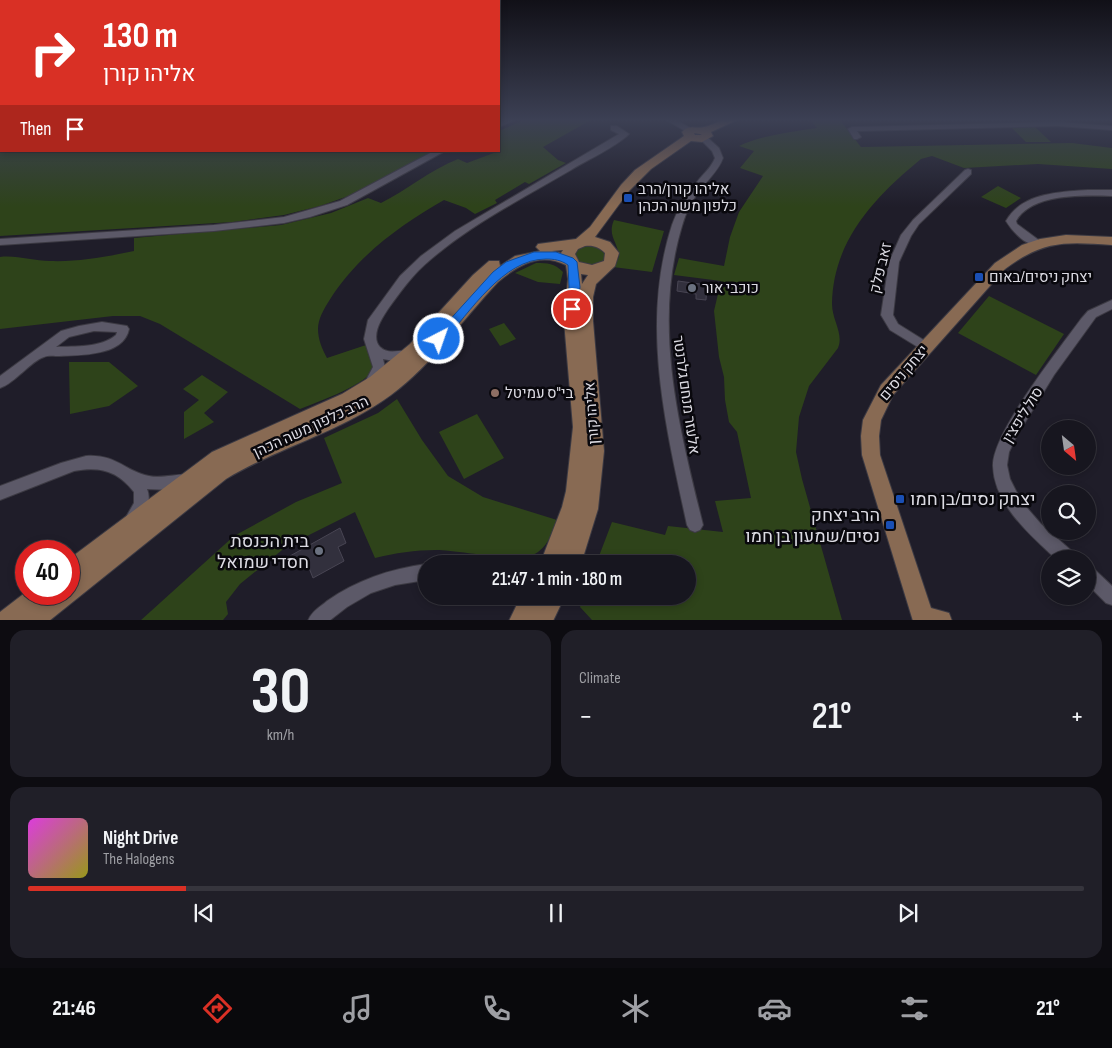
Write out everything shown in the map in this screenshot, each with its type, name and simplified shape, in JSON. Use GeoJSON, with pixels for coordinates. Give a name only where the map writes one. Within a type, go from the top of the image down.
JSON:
{"type":"FeatureCollection","features":[{"type":"Feature","properties":{"kind":"street"},"geometry":{"type":"LineString","coordinates":[[368,388],[379,367],[370,338],[374,320],[404,279],[425,258],[458,233],[600,149]]}},
{"type":"Feature","properties":{"kind":"street"},"geometry":{"type":"LineString","coordinates":[[574,253],[601,224],[614,202],[641,171],[671,149]]}},
{"type":"Feature","properties":{"kind":"street","name":"אלעזר מנחם גלרנטר"},"geometry":{"type":"LineString","coordinates":[[695,525],[675,438],[664,372],[661,330],[665,273],[678,223],[693,194],[715,166],[719,158],[715,149]]}},
{"type":"Feature","properties":{"kind":"street"},"geometry":{"type":"LineString","coordinates":[[0,242],[212,228],[289,218],[330,208],[348,201],[439,152]]}},
{"type":"Feature","properties":{"kind":"street","name":"זאב פלק"},"geometry":{"type":"LineString","coordinates":[[926,347],[894,327],[887,315],[894,262],[906,235],[916,222],[968,172]]}},
{"type":"Feature","properties":{"kind":"street"},"geometry":{"type":"LineString","coordinates":[[1036,243],[1023,235],[1012,224],[1011,221],[1015,212],[1052,195],[1112,193]]}},
{"type":"Feature","properties":{"kind":"street"},"geometry":{"type":"LineString","coordinates":[[574,253],[588,270],[605,267],[612,258],[610,249],[600,233],[601,224]]}},
{"type":"Feature","properties":{"kind":"street","name":"יצחק ניסים"},"geometry":{"type":"LineString","coordinates":[[929,619],[870,455],[870,426],[879,402],[1000,266],[1020,250],[1036,243],[1062,239],[1112,241]]}},
{"type":"Feature","properties":{"kind":"street"},"geometry":{"type":"LineString","coordinates":[[574,253],[594,241],[610,249]]}},
{"type":"Feature","properties":{"kind":"street","name":"הרב כלפון משה הכהן"},"geometry":{"type":"LineString","coordinates":[[80,563],[194,475],[219,458],[368,388],[408,355],[478,278],[495,263],[518,252],[532,248],[574,253]]}},
{"type":"Feature","properties":{"kind":"street","name":"הרב כלפון משה הכהן"},"geometry":{"type":"LineString","coordinates":[[80,582],[225,469],[353,410],[385,390],[427,353],[489,282],[504,269],[523,259],[534,256],[556,256],[574,253]]}},
{"type":"Feature","properties":{"kind":"street","name":"אליהו קורן"},"geometry":{"type":"LineString","coordinates":[[554,555],[573,501],[582,427],[572,321],[574,253]]}},
{"type":"Feature","properties":{"kind":"street","name":"אליהו קורן"},"geometry":{"type":"LineString","coordinates":[[573,555],[588,511],[594,471],[595,451],[585,321],[586,300],[592,278],[605,267]]}},
{"type":"Feature","properties":{"kind":"street","name":"סול ליפצין"},"geometry":{"type":"LineString","coordinates":[[1058,550],[1037,530],[1012,499],[1003,476],[1001,455],[1007,439],[1042,383],[1086,322],[1092,314],[1112,304]]}},
{"type":"Feature","properties":{"kind":"street"},"geometry":{"type":"LineString","coordinates":[[0,383],[58,339],[73,331],[111,327],[123,329],[124,332],[117,341],[100,348],[43,352]]}},
{"type":"Feature","properties":{"kind":"street"},"geometry":{"type":"LineString","coordinates":[[372,346],[377,353],[387,356],[408,355]]}},
{"type":"Feature","properties":{"kind":"street"},"geometry":{"type":"LineString","coordinates":[[0,493],[84,463],[96,462],[113,466],[133,478],[153,485],[176,482],[194,475]]}},
{"type":"Feature","properties":{"kind":"street"},"geometry":{"type":"LineString","coordinates":[[123,530],[141,508],[143,496],[133,478]]}},
{"type":"Feature","properties":{"kind":"street"},"geometry":{"type":"LineString","coordinates":[[316,620],[338,602],[374,582],[399,575],[418,573]]}},
{"type":"Feature","properties":{"kind":"street"},"geometry":{"type":"LineString","coordinates":[[1096,582],[1112,597]]}},
{"type":"Feature","properties":{"kind":"street"},"geometry":{"type":"LineString","coordinates":[[6,620],[26,605]]}},
{"type":"Feature","properties":{"kind":"street"},"geometry":{"type":"LineString","coordinates":[[31,620],[51,605]]}},
{"type":"Feature","properties":{"kind":"green space"},"geometry":{"type":"Polygon","coordinates":[[[500,149],[545,149],[558,160],[566,163],[529,184],[525,182],[495,200],[497,203],[475,214],[466,208],[444,200],[411,220],[380,243],[352,270],[340,285],[329,301],[318,325],[322,348],[327,358],[366,345],[376,365],[372,372],[354,386],[300,409],[160,324],[140,316],[113,316],[0,329],[0,257],[50,261],[92,259],[134,251],[134,238],[281,225],[331,213],[368,198],[381,203],[428,174],[458,159],[467,163],[500,152],[500,149]]]}},
{"type":"Feature","properties":{"kind":"green space"},"geometry":{"type":"Polygon","coordinates":[[[748,149],[1112,149],[1112,169],[1038,164],[964,168],[932,156],[921,159],[873,205],[848,240],[834,281],[832,304],[840,337],[838,348],[809,386],[799,417],[796,452],[842,620],[592,620],[580,607],[581,605],[696,605],[696,555],[599,555],[612,522],[665,535],[668,526],[723,532],[715,501],[751,498],[737,432],[729,422],[725,400],[724,377],[719,357],[714,311],[721,281],[674,275],[679,258],[724,266],[730,237],[739,212],[763,176],[740,168],[754,151],[748,149]]]}},
{"type":"Feature","properties":{"kind":"green space"},"geometry":{"type":"Polygon","coordinates":[[[0,152],[431,152],[351,195],[320,206],[284,215],[233,222],[0,236],[0,152]]]}},
{"type":"Feature","properties":{"kind":"green space"},"geometry":{"type":"Polygon","coordinates":[[[998,186],[1021,198],[1006,208],[981,197],[998,186]]]}},
{"type":"Feature","properties":{"kind":"green space"},"geometry":{"type":"Polygon","coordinates":[[[614,220],[664,231],[652,272],[613,267],[619,257],[612,235],[614,220]]]}},
{"type":"Feature","properties":{"kind":"green space"},"geometry":{"type":"Polygon","coordinates":[[[586,244],[602,247],[608,258],[597,267],[575,262],[574,250],[586,244]]]}},
{"type":"Feature","properties":{"kind":"green space"},"geometry":{"type":"Polygon","coordinates":[[[536,263],[551,264],[560,269],[563,272],[560,284],[538,282],[515,273],[536,263]]]}},
{"type":"Feature","properties":{"kind":"green space"},"geometry":{"type":"Polygon","coordinates":[[[989,296],[1064,334],[1036,375],[958,333],[989,296]]]}},
{"type":"Feature","properties":{"kind":"green space"},"geometry":{"type":"Polygon","coordinates":[[[504,323],[516,339],[500,346],[489,329],[504,323]]]}},
{"type":"Feature","properties":{"kind":"green space"},"geometry":{"type":"Polygon","coordinates":[[[69,362],[109,362],[138,386],[109,406],[70,414],[69,362]]]}},
{"type":"Feature","properties":{"kind":"green space"},"geometry":{"type":"Polygon","coordinates":[[[202,375],[228,392],[204,413],[214,422],[184,439],[184,412],[199,400],[183,389],[202,375]]]}},
{"type":"Feature","properties":{"kind":"green space"},"geometry":{"type":"Polygon","coordinates":[[[397,399],[422,440],[448,476],[483,497],[557,520],[550,537],[542,549],[530,555],[481,555],[436,550],[405,552],[375,558],[355,512],[287,546],[240,584],[226,602],[228,614],[223,620],[141,620],[234,536],[296,502],[342,483],[324,438],[378,413],[397,399]]]}},
{"type":"Feature","properties":{"kind":"green space"},"geometry":{"type":"Polygon","coordinates":[[[477,414],[504,458],[464,479],[439,432],[477,414]]]}},
{"type":"Feature","properties":{"kind":"building","name":"כוכבי אור"},"geometry":{"type":"Polygon","coordinates":[[[678,281],[707,285],[706,300],[696,299],[696,294],[677,291],[678,281]]]}},
{"type":"Feature","properties":{"kind":"building","name":"בית הכנסת חסדי שמואל"},"geometry":{"type":"Polygon","coordinates":[[[340,528],[346,543],[338,547],[344,561],[313,578],[305,558],[293,564],[290,556],[340,528]]]}},
{"type":"Feature","properties":{"kind":"place","name":"אליהו קורן/הרב כלפון משה הכהן"},"geometry":{"type":"Point","coordinates":[628,198]}},
{"type":"Feature","properties":{"kind":"place","name":"יצחק ניסים/באום"},"geometry":{"type":"Point","coordinates":[979,277]}},
{"type":"Feature","properties":{"kind":"place","name":"כוכבי אור"},"geometry":{"type":"Point","coordinates":[692,288]}},
{"type":"Feature","properties":{"kind":"place","name":"בי\"ס עמיטל"},"geometry":{"type":"Point","coordinates":[495,393]}},
{"type":"Feature","properties":{"kind":"place","name":"יצחק נסים/בן חמו"},"geometry":{"type":"Point","coordinates":[900,499]}},
{"type":"Feature","properties":{"kind":"place","name":"הרב יצחק נסים/שמעון בן חמו"},"geometry":{"type":"Point","coordinates":[890,525]}},
{"type":"Feature","properties":{"kind":"place","name":"בית הכנסת חסדי שמואל"},"geometry":{"type":"Point","coordinates":[319,551]}},
{"type":"Feature","properties":{"kind":"route"},"geometry":{"type":"LineString","coordinates":[[439,339],[497,274],[510,265],[534,256],[556,256],[573,264],[574,287],[572,309]]}}]}
